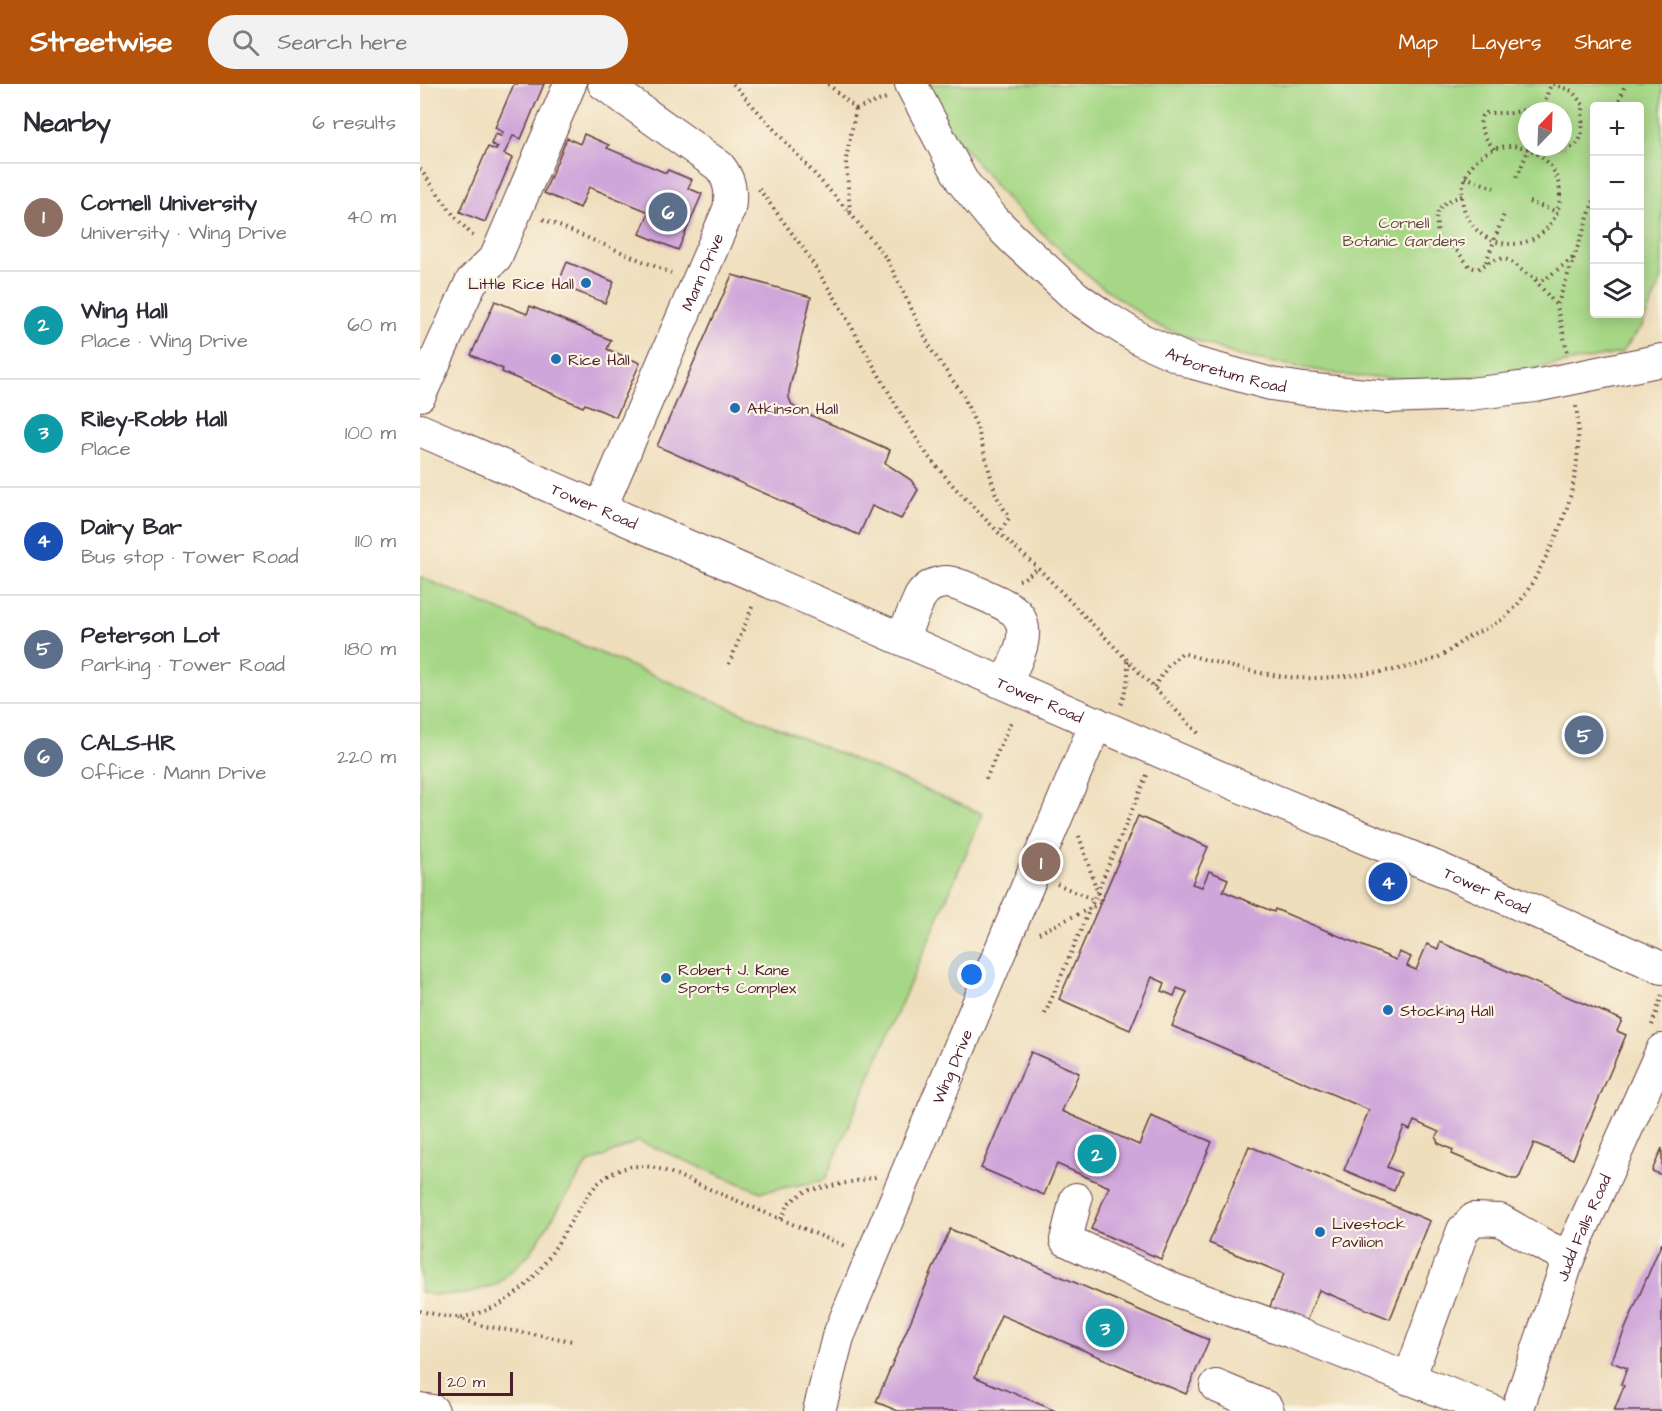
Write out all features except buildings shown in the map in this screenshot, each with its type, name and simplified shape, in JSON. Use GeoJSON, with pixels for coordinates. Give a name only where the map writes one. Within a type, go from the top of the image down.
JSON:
{"type":"FeatureCollection","features":[{"type":"Feature","properties":{"kind":"street"},"geometry":{"type":"LineString","coordinates":[[420,395],[471,282],[496,257],[570,84]]}},
{"type":"Feature","properties":{"kind":"street","name":"Mann Drive"},"geometry":{"type":"LineString","coordinates":[[601,507],[729,209],[731,197],[727,175],[709,158],[604,84]]}},
{"type":"Feature","properties":{"kind":"street","name":"Arboretum Road"},"geometry":{"type":"LineString","coordinates":[[905,88],[962,181],[1013,239],[1076,297],[1103,316],[1142,340],[1194,363],[1271,384],[1387,396],[1470,394],[1534,386],[1662,360]]}},
{"type":"Feature","properties":{"kind":"street","name":"Tower Road"},"geometry":{"type":"LineString","coordinates":[[420,430],[1006,683],[1108,715],[1256,793],[1440,869],[1662,968]]}},
{"type":"Feature","properties":{"kind":"street"},"geometry":{"type":"LineString","coordinates":[[902,638],[920,597],[924,591],[938,583],[952,583],[1005,605],[1016,613],[1021,621],[1023,637],[1022,645],[1006,683]]}},
{"type":"Feature","properties":{"kind":"street","name":"Wing Drive"},"geometry":{"type":"LineString","coordinates":[[819,1411],[838,1337],[871,1257],[1108,715]]}},
{"type":"Feature","properties":{"kind":"street","name":"Judd Falls Road"},"geometry":{"type":"LineString","coordinates":[[1517,1411],[1569,1257],[1662,1050]]}},
{"type":"Feature","properties":{"kind":"street"},"geometry":{"type":"LineString","coordinates":[[1076,1199],[1066,1240],[1174,1290],[1292,1332],[1492,1411]]}},
{"type":"Feature","properties":{"kind":"street"},"geometry":{"type":"LineString","coordinates":[[1409,1379],[1462,1230],[1474,1219],[1500,1220],[1569,1257]]}},
{"type":"Feature","properties":{"kind":"street"},"geometry":{"type":"LineString","coordinates":[[1216,1386],[1266,1407],[1268,1411]]}},
{"type":"Feature","properties":{"kind":"street"},"geometry":{"type":"LineString","coordinates":[[420,1409],[433,1411]]}},
{"type":"Feature","properties":{"kind":"path"},"geometry":{"type":"LineString","coordinates":[[733,84],[850,213],[887,259],[932,351],[963,395],[978,430],[996,495],[1009,518],[999,533]]}},
{"type":"Feature","properties":{"kind":"path"},"geometry":{"type":"LineString","coordinates":[[828,84],[856,109]]}},
{"type":"Feature","properties":{"kind":"path"},"geometry":{"type":"LineString","coordinates":[[1545,102],[1552,84],[1572,91],[1584,106],[1581,114],[1581,137],[1577,145],[1572,147]]}},
{"type":"Feature","properties":{"kind":"path"},"geometry":{"type":"LineString","coordinates":[[1619,102],[1625,84]]}},
{"type":"Feature","properties":{"kind":"path"},"geometry":{"type":"LineString","coordinates":[[856,109],[905,88]]}},
{"type":"Feature","properties":{"kind":"path"},"geometry":{"type":"LineString","coordinates":[[850,213],[846,159],[856,109]]}},
{"type":"Feature","properties":{"kind":"path"},"geometry":{"type":"LineString","coordinates":[[1494,149],[1485,137],[1480,124],[1482,116],[1486,113],[1518,111]]}},
{"type":"Feature","properties":{"kind":"path"},"geometry":{"type":"LineString","coordinates":[[1518,147],[1494,149],[1484,154],[1472,164],[1465,177],[1462,196],[1470,222],[1481,234],[1494,241],[1509,244],[1525,242],[1539,236],[1558,212],[1561,197],[1559,182],[1552,168],[1542,156]]}},
{"type":"Feature","properties":{"kind":"path"},"geometry":{"type":"LineString","coordinates":[[1517,177],[1526,156]]}},
{"type":"Feature","properties":{"kind":"path"},"geometry":{"type":"LineString","coordinates":[[420,169],[467,231],[496,257]]}},
{"type":"Feature","properties":{"kind":"path"},"geometry":{"type":"LineString","coordinates":[[1465,177],[1494,188]]}},
{"type":"Feature","properties":{"kind":"path"},"geometry":{"type":"LineString","coordinates":[[756,185],[803,248],[835,298],[904,419],[928,456],[956,489],[999,533],[1038,568],[1199,734]]}},
{"type":"Feature","properties":{"kind":"path"},"geometry":{"type":"LineString","coordinates":[[1462,196],[1450,199],[1440,207],[1436,217],[1438,236],[1458,252],[1470,267],[1478,269],[1499,258],[1511,260],[1526,274],[1535,279],[1544,280],[1575,257]]}},
{"type":"Feature","properties":{"kind":"path"},"geometry":{"type":"LineString","coordinates":[[1529,202],[1558,212]]}},
{"type":"Feature","properties":{"kind":"path"},"geometry":{"type":"LineString","coordinates":[[517,208],[699,276]]}},
{"type":"Feature","properties":{"kind":"path"},"geometry":{"type":"LineString","coordinates":[[1557,306],[1591,210]]}},
{"type":"Feature","properties":{"kind":"path"},"geometry":{"type":"LineString","coordinates":[[1486,263],[1505,212]]}},
{"type":"Feature","properties":{"kind":"path"},"geometry":{"type":"LineString","coordinates":[[1154,687],[1168,666],[1182,653],[1258,672],[1299,678],[1394,671],[1437,658],[1504,618],[1534,580],[1560,528],[1571,496],[1577,467],[1579,429],[1573,378],[1557,306],[1535,279]]}},
{"type":"Feature","properties":{"kind":"path"},"geometry":{"type":"LineString","coordinates":[[729,664],[753,605]]}},
{"type":"Feature","properties":{"kind":"path"},"geometry":{"type":"LineString","coordinates":[[1108,715],[1127,683],[1127,659]]}},
{"type":"Feature","properties":{"kind":"path"},"geometry":{"type":"LineString","coordinates":[[986,779],[1012,719]]}},
{"type":"Feature","properties":{"kind":"path"},"geometry":{"type":"LineString","coordinates":[[1046,1014],[1148,772]]}},
{"type":"Feature","properties":{"kind":"path"},"geometry":{"type":"LineString","coordinates":[[1077,831],[1101,903]]}},
{"type":"Feature","properties":{"kind":"path"},"geometry":{"type":"LineString","coordinates":[[1048,880],[1101,903]]}},
{"type":"Feature","properties":{"kind":"path"},"geometry":{"type":"LineString","coordinates":[[1033,936],[1101,903]]}},
{"type":"Feature","properties":{"kind":"path"},"geometry":{"type":"LineString","coordinates":[[457,1318],[480,1312],[515,1296],[547,1261],[597,1184],[625,1168],[643,1166],[656,1168],[871,1257]]}},
{"type":"Feature","properties":{"kind":"path"},"geometry":{"type":"LineString","coordinates":[[781,1219],[790,1202],[806,1191],[907,1171]]}},
{"type":"Feature","properties":{"kind":"path"},"geometry":{"type":"LineString","coordinates":[[420,1311],[484,1326],[572,1341]]}},
{"type":"Feature","properties":{"kind":"green space","name":"Cornell Botanic Gardens"},"geometry":{"type":"Polygon","coordinates":[[[930,84],[1662,84],[1662,279],[1642,326],[1621,353],[1502,374],[1432,380],[1349,376],[1239,356],[1158,326],[1093,280],[1008,201],[949,129],[930,84]]]}},
{"type":"Feature","properties":{"kind":"green space","name":"Robert J. Kane Sports Complex"},"geometry":{"type":"Polygon","coordinates":[[[420,577],[983,814],[825,1180],[761,1192],[638,1141],[587,1164],[530,1253],[497,1284],[466,1294],[434,1295],[420,1292],[420,577]]]}},
{"type":"Feature","properties":{"kind":"place","name":"CALS-HR"},"geometry":{"type":"Point","coordinates":[668,212]}},
{"type":"Feature","properties":{"kind":"place","name":"Little Rice Hall"},"geometry":{"type":"Point","coordinates":[586,283]}},
{"type":"Feature","properties":{"kind":"place","name":"Rice Hall"},"geometry":{"type":"Point","coordinates":[556,359]}},
{"type":"Feature","properties":{"kind":"place","name":"Atkinson Hall"},"geometry":{"type":"Point","coordinates":[735,408]}},
{"type":"Feature","properties":{"kind":"place","name":"Peterson Lot"},"geometry":{"type":"Point","coordinates":[1584,735]}},
{"type":"Feature","properties":{"kind":"place","name":"Cornell University"},"geometry":{"type":"Point","coordinates":[1041,862]}},
{"type":"Feature","properties":{"kind":"place","name":"Dairy Bar"},"geometry":{"type":"Point","coordinates":[1388,882]}},
{"type":"Feature","properties":{"kind":"place","name":"Robert J. Kane Sports Complex"},"geometry":{"type":"Point","coordinates":[666,978]}},
{"type":"Feature","properties":{"kind":"place","name":"Stocking Hall"},"geometry":{"type":"Point","coordinates":[1388,1010]}},
{"type":"Feature","properties":{"kind":"place","name":"Wing Hall"},"geometry":{"type":"Point","coordinates":[1097,1154]}},
{"type":"Feature","properties":{"kind":"place","name":"Livestock Pavilion"},"geometry":{"type":"Point","coordinates":[1320,1232]}},
{"type":"Feature","properties":{"kind":"place","name":"Riley-Robb Hall"},"geometry":{"type":"Point","coordinates":[1105,1328]}}]}
